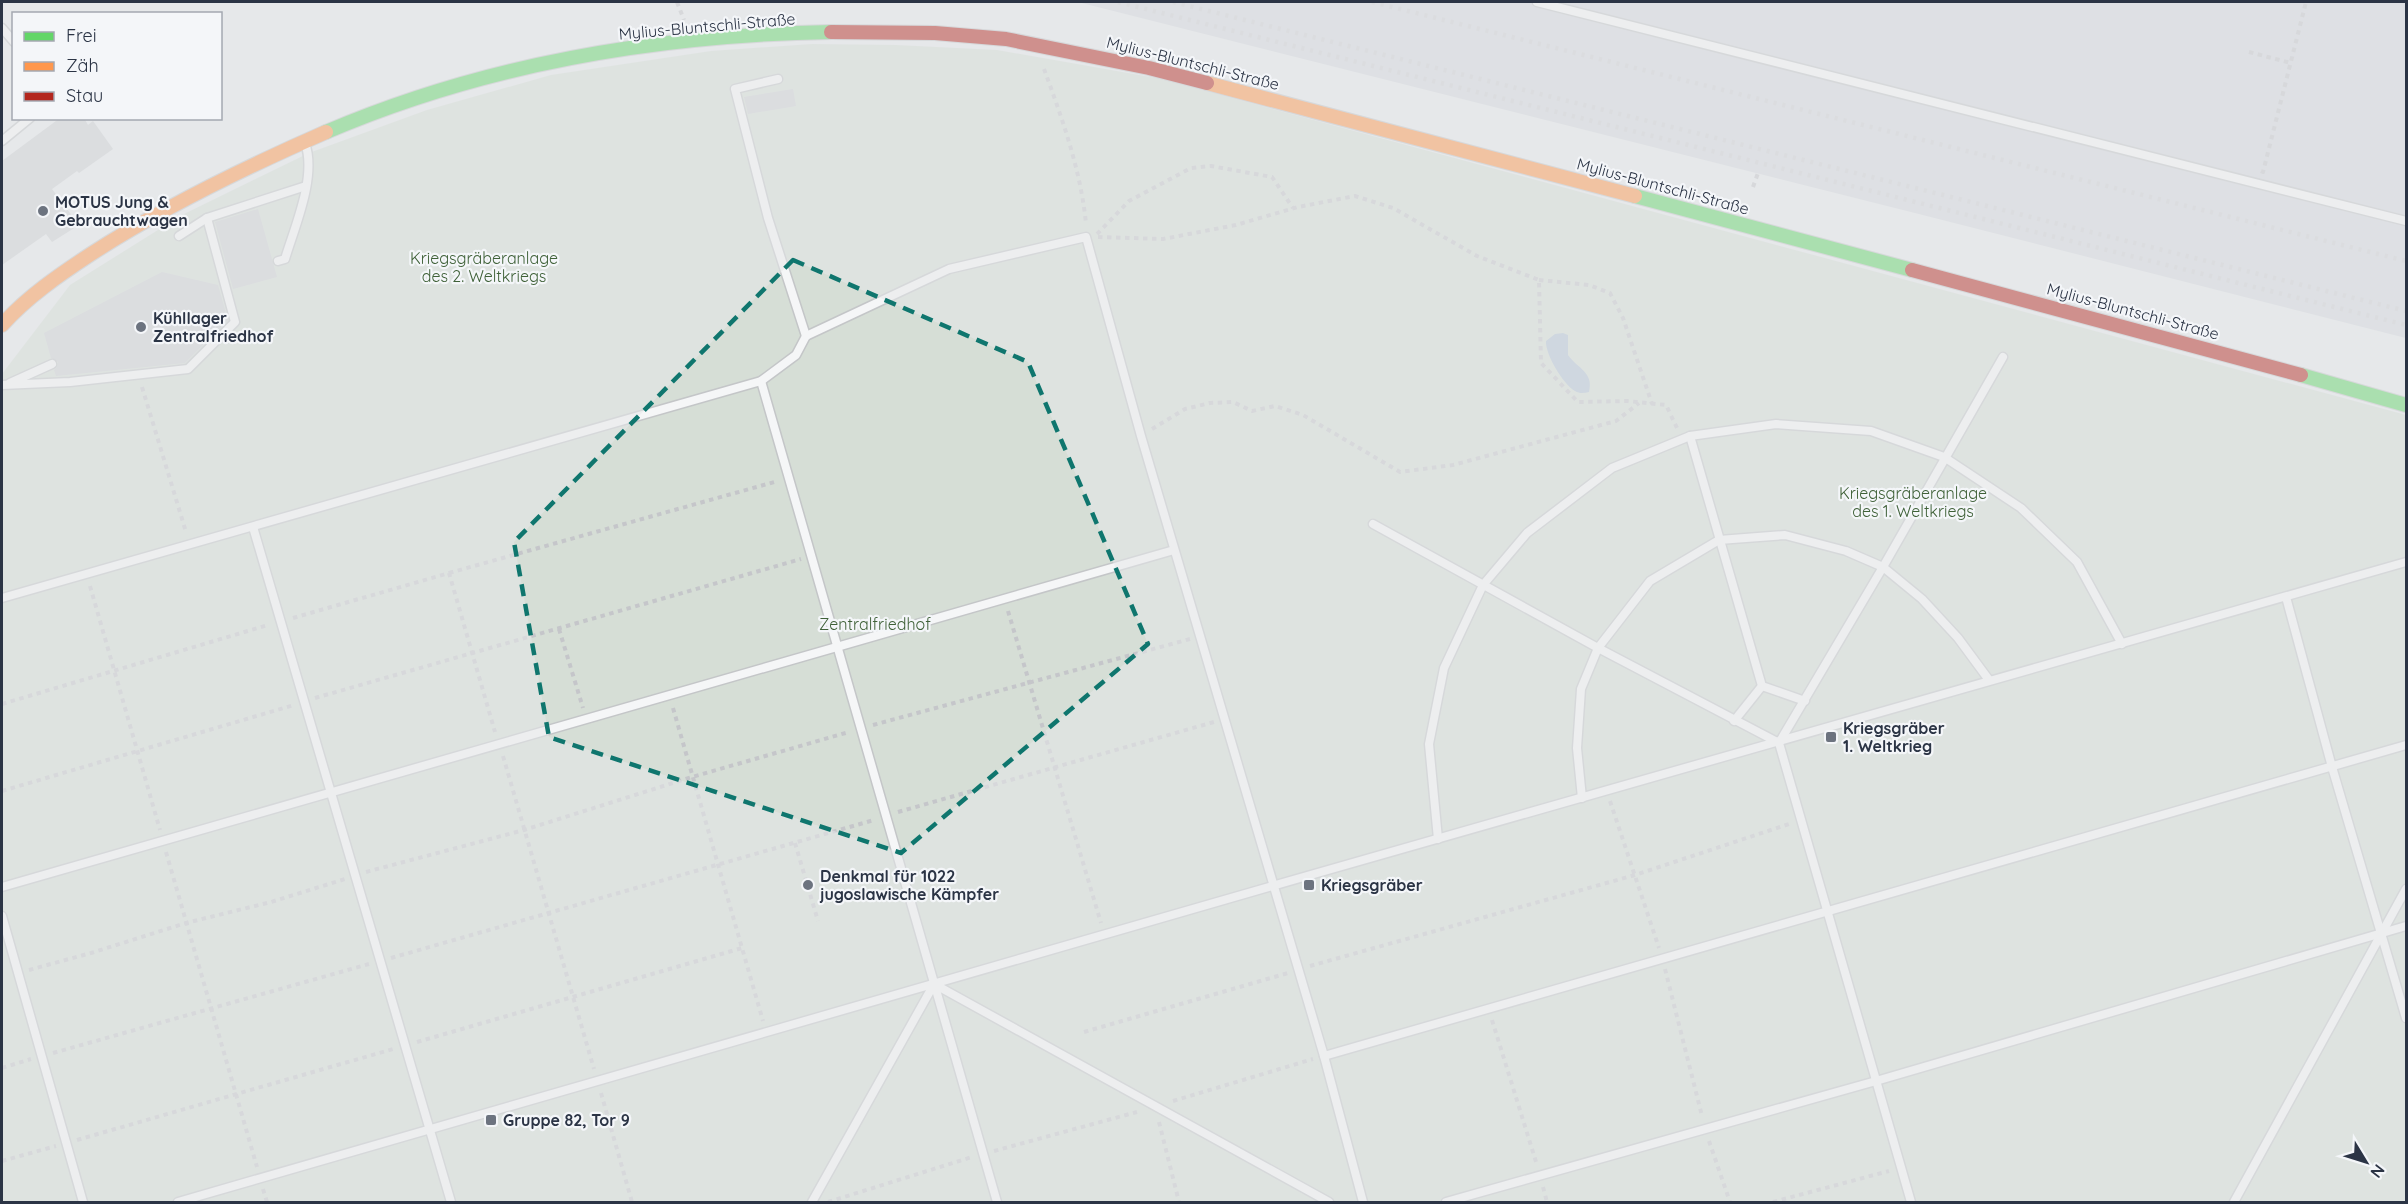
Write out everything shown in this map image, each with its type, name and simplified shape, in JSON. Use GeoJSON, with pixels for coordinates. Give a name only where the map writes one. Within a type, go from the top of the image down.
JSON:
{"type":"FeatureCollection","features":[{"type":"Feature","properties":{"kind":"street","name":"Mylius-Bluntschli-Straße"},"geometry":{"type":"LineString","coordinates":[[2,325],[32,296],[133,227],[305,142],[384,110],[469,81],[573,57],[689,42],[836,32],[887,31],[1001,38],[1163,70],[2210,349],[2406,405]]}},
{"type":"Feature","properties":{"kind":"lane"},"geometry":{"type":"LineString","coordinates":[[1537,2],[2406,221]]}},
{"type":"Feature","properties":{"kind":"lane"},"geometry":{"type":"LineString","coordinates":[[778,80],[735,89],[768,218],[806,336]]}},
{"type":"Feature","properties":{"kind":"lane"},"geometry":{"type":"LineString","coordinates":[[2,141],[28,120]]}},
{"type":"Feature","properties":{"kind":"lane"},"geometry":{"type":"LineString","coordinates":[[278,261],[285,260],[306,186],[309,153],[305,142]]}},
{"type":"Feature","properties":{"kind":"lane"},"geometry":{"type":"LineString","coordinates":[[179,236],[207,218],[306,186]]}},
{"type":"Feature","properties":{"kind":"lane"},"geometry":{"type":"LineString","coordinates":[[3,385],[70,382],[188,369],[236,322],[207,218]]}},
{"type":"Feature","properties":{"kind":"lane"},"geometry":{"type":"LineString","coordinates":[[2,598],[761,381],[796,355],[806,336],[950,269],[1086,237],[1174,550],[1324,1056],[1363,1203]]}},
{"type":"Feature","properties":{"kind":"lane"},"geometry":{"type":"LineString","coordinates":[[1911,1203],[1779,743],[1883,567],[2002,357]]}},
{"type":"Feature","properties":{"kind":"lane"},"geometry":{"type":"LineString","coordinates":[[3,385],[52,364]]}},
{"type":"Feature","properties":{"kind":"lane"},"geometry":{"type":"LineString","coordinates":[[761,381],[997,1203]]}},
{"type":"Feature","properties":{"kind":"lane"},"geometry":{"type":"LineString","coordinates":[[1438,839],[1429,744],[1444,668],[1483,585],[1527,533],[1612,468],[1687,438],[1776,424],[1871,431],[1944,457],[2021,508],[2078,562],[2122,644]]}},
{"type":"Feature","properties":{"kind":"lane"},"geometry":{"type":"LineString","coordinates":[[1687,438],[1762,686]]}},
{"type":"Feature","properties":{"kind":"lane"},"geometry":{"type":"LineString","coordinates":[[1373,524],[1598,648],[1779,743]]}},
{"type":"Feature","properties":{"kind":"lane"},"geometry":{"type":"LineString","coordinates":[[253,527],[451,1203]]}},
{"type":"Feature","properties":{"kind":"lane"},"geometry":{"type":"LineString","coordinates":[[1582,798],[1577,748],[1581,689],[1598,648],[1650,581],[1685,558],[1719,540],[1785,535],[1846,551],[1883,567],[1922,599],[1958,638],[1989,680]]}},
{"type":"Feature","properties":{"kind":"lane"},"geometry":{"type":"LineString","coordinates":[[2,887],[585,717],[1174,550]]}},
{"type":"Feature","properties":{"kind":"lane"},"geometry":{"type":"LineString","coordinates":[[178,1203],[1273,886],[1779,743],[1989,680],[2406,562]]}},
{"type":"Feature","properties":{"kind":"lane"},"geometry":{"type":"LineString","coordinates":[[2286,597],[2332,767],[2406,1018]]}},
{"type":"Feature","properties":{"kind":"lane"},"geometry":{"type":"LineString","coordinates":[[1762,686],[1805,701]]}},
{"type":"Feature","properties":{"kind":"lane"},"geometry":{"type":"LineString","coordinates":[[1734,721],[1762,686]]}},
{"type":"Feature","properties":{"kind":"lane"},"geometry":{"type":"LineString","coordinates":[[1324,1056],[2406,745]]}},
{"type":"Feature","properties":{"kind":"lane"},"geometry":{"type":"LineString","coordinates":[[2234,1203],[2406,889]]}},
{"type":"Feature","properties":{"kind":"lane"},"geometry":{"type":"LineString","coordinates":[[2,916],[83,1203]]}},
{"type":"Feature","properties":{"kind":"lane"},"geometry":{"type":"LineString","coordinates":[[1446,1203],[1876,1081],[2406,926]]}},
{"type":"Feature","properties":{"kind":"lane"},"geometry":{"type":"LineString","coordinates":[[934,984],[1329,1203]]}},
{"type":"Feature","properties":{"kind":"lane"},"geometry":{"type":"LineString","coordinates":[[812,1203],[934,984]]}},
{"type":"Feature","properties":{"kind":"path"},"geometry":{"type":"LineString","coordinates":[[2263,172],[2306,2]]}},
{"type":"Feature","properties":{"kind":"path"},"geometry":{"type":"LineString","coordinates":[[2249,52],[2290,63]]}},
{"type":"Feature","properties":{"kind":"path"},"geometry":{"type":"LineString","coordinates":[[1044,69],[1059,108],[1084,200],[1086,237]]}},
{"type":"Feature","properties":{"kind":"path"},"geometry":{"type":"LineString","coordinates":[[1293,208],[1272,177],[1211,166],[1191,168],[1129,201],[1094,237],[1162,238],[1236,225],[1293,208],[1355,196],[1393,208],[1477,256],[1539,280],[1589,285],[1610,293],[1623,318],[1652,404]]}},
{"type":"Feature","properties":{"kind":"path"},"geometry":{"type":"LineString","coordinates":[[1753,186],[1758,173]]}},
{"type":"Feature","properties":{"kind":"path"},"geometry":{"type":"LineString","coordinates":[[1539,280],[1542,363],[1578,402],[1640,402],[1665,405],[1687,438]]}},
{"type":"Feature","properties":{"kind":"path"},"geometry":{"type":"LineString","coordinates":[[138,375],[190,545]]}},
{"type":"Feature","properties":{"kind":"path"},"geometry":{"type":"LineString","coordinates":[[1141,436],[1185,409],[1210,403],[1233,402],[1252,411],[1275,406],[1303,415],[1400,472],[1453,465],[1616,421],[1640,402]]}},
{"type":"Feature","properties":{"kind":"path"},"geometry":{"type":"LineString","coordinates":[[449,573],[788,478]]}},
{"type":"Feature","properties":{"kind":"path"},"geometry":{"type":"LineString","coordinates":[[2,791],[811,556]]}},
{"type":"Feature","properties":{"kind":"path"},"geometry":{"type":"LineString","coordinates":[[86,574],[267,1203]]}},
{"type":"Feature","properties":{"kind":"path"},"geometry":{"type":"LineString","coordinates":[[1005,599],[1105,935]]}},
{"type":"Feature","properties":{"kind":"path"},"geometry":{"type":"LineString","coordinates":[[559,629],[585,717]]}},
{"type":"Feature","properties":{"kind":"path"},"geometry":{"type":"LineString","coordinates":[[17,973],[91,953],[186,922],[271,902],[356,875],[524,830],[692,777],[860,729],[1200,637]]}},
{"type":"Feature","properties":{"kind":"path"},"geometry":{"type":"LineString","coordinates":[[669,695],[716,864],[767,1033]]}},
{"type":"Feature","properties":{"kind":"path"},"geometry":{"type":"LineString","coordinates":[[2,1068],[1224,720]]}},
{"type":"Feature","properties":{"kind":"path"},"geometry":{"type":"LineString","coordinates":[[1607,792],[1662,958],[1706,1130],[1730,1203]]}},
{"type":"Feature","properties":{"kind":"path"},"geometry":{"type":"LineString","coordinates":[[1084,1032],[1635,875],[1801,820]]}},
{"type":"Feature","properties":{"kind":"path"},"geometry":{"type":"LineString","coordinates":[[795,843],[818,921]]}},
{"type":"Feature","properties":{"kind":"path"},"geometry":{"type":"LineString","coordinates":[[2,1161],[742,948]]}},
{"type":"Feature","properties":{"kind":"path"},"geometry":{"type":"LineString","coordinates":[[1489,1008],[1540,1176]]}},
{"type":"Feature","properties":{"kind":"path"},"geometry":{"type":"LineString","coordinates":[[1179,1203],[1155,1107],[1324,1056]]}},
{"type":"Feature","properties":{"kind":"path"},"geometry":{"type":"LineString","coordinates":[[1773,1203],[1901,1168]]}},
{"type":"Feature","properties":{"kind":"highlighted area"},"geometry":{"type":"Polygon","coordinates":[[[793,260],[1028,362],[1148,644],[901,853],[549,737],[514,542],[793,260]]]}},
{"type":"Feature","properties":{"kind":"shaded area"},"geometry":{"type":"Polygon","coordinates":[[[1078,2],[2406,2],[2406,338],[1919,214],[1078,2]]]}},
{"type":"Feature","properties":{"kind":"green space","name":"Zentralfriedhof"},"geometry":{"type":"Polygon","coordinates":[[[812,44],[997,50],[1162,79],[2406,415],[2406,1202],[2,1202],[2,374],[70,285],[182,215],[309,153],[427,110],[551,75],[711,51],[812,44]]]}},
{"type":"Feature","properties":{"kind":"water"},"geometry":{"type":"Polygon","coordinates":[[[1555,334],[1568,335],[1568,355],[1587,375],[1590,385],[1589,392],[1579,393],[1570,387],[1560,376],[1548,353],[1546,341],[1555,334]]]}},
{"type":"Feature","properties":{"kind":"building"},"geometry":{"type":"Polygon","coordinates":[[[793,89],[796,106],[748,114],[744,97],[793,89]]]}},
{"type":"Feature","properties":{"kind":"building"},"geometry":{"type":"Polygon","coordinates":[[[57,120],[85,120],[88,125],[93,121],[113,149],[52,189],[79,225],[52,242],[46,234],[2,265],[2,161],[57,120]]]}},
{"type":"Feature","properties":{"kind":"building"},"geometry":{"type":"Polygon","coordinates":[[[258,209],[277,277],[233,289],[215,222],[258,209]]]}},
{"type":"Feature","properties":{"kind":"building","name":"Kühllager Zentralfriedhof"},"geometry":{"type":"Polygon","coordinates":[[[162,272],[218,285],[228,320],[185,363],[56,376],[54,370],[58,362],[51,358],[44,333],[162,272]]]}},
{"type":"Feature","properties":{"kind":"railway"},"geometry":{"type":"LineString","coordinates":[[1118,2],[2406,325]]}},
{"type":"Feature","properties":{"kind":"railway"},"geometry":{"type":"LineString","coordinates":[[1173,2],[2406,311]]}},
{"type":"Feature","properties":{"kind":"railway"},"geometry":{"type":"LineString","coordinates":[[1372,2],[2406,261]]}},
{"type":"Feature","properties":{"kind":"traffic: fast"},"geometry":{"type":"LineString","coordinates":[[326,132],[386,108],[448,88],[510,71],[574,58],[702,39],[831,32]]}},
{"type":"Feature","properties":{"kind":"traffic: fast"},"geometry":{"type":"LineString","coordinates":[[1635,196],[1912,270]]}},
{"type":"Feature","properties":{"kind":"traffic: fast"},"geometry":{"type":"LineString","coordinates":[[2301,375],[2406,405]]}},
{"type":"Feature","properties":{"kind":"traffic: slow"},"geometry":{"type":"LineString","coordinates":[[1207,83],[1635,196]]}},
{"type":"Feature","properties":{"kind":"traffic: slow"},"geometry":{"type":"LineString","coordinates":[[2,325],[44,287],[119,236],[206,188],[326,132]]}},
{"type":"Feature","properties":{"kind":"traffic: jam"},"geometry":{"type":"LineString","coordinates":[[831,32],[935,33],[1006,39],[1149,68],[1207,83]]}},
{"type":"Feature","properties":{"kind":"traffic: jam"},"geometry":{"type":"LineString","coordinates":[[1912,270],[2301,375]]}},
{"type":"Feature","properties":{"kind":"place","name":"MOTUS Jung & Gebrauchtwagen"},"geometry":{"type":"Point","coordinates":[43,211]}},
{"type":"Feature","properties":{"kind":"place","name":"Kühllager Zentralfriedhof"},"geometry":{"type":"Point","coordinates":[141,327]}},
{"type":"Feature","properties":{"kind":"place","name":"Kriegsgräber 1. Weltkrieg"},"geometry":{"type":"Point","coordinates":[1831,737]}},
{"type":"Feature","properties":{"kind":"place","name":"Denkmal für 1022 jugoslawische Kämpfer"},"geometry":{"type":"Point","coordinates":[808,885]}},
{"type":"Feature","properties":{"kind":"place","name":"Kriegsgräber"},"geometry":{"type":"Point","coordinates":[1309,885]}},
{"type":"Feature","properties":{"kind":"place","name":"Gruppe 82, Tor 9"},"geometry":{"type":"Point","coordinates":[491,1120]}},
{"type":"Feature","properties":{"kind":"park label","name":"Kriegsgräberanlage des 2. Weltkriegs"},"geometry":{"type":"Point","coordinates":[484,267]}},
{"type":"Feature","properties":{"kind":"park label","name":"Kriegsgräberanlage des 1. Weltkriegs"},"geometry":{"type":"Point","coordinates":[1913,502]}}]}
